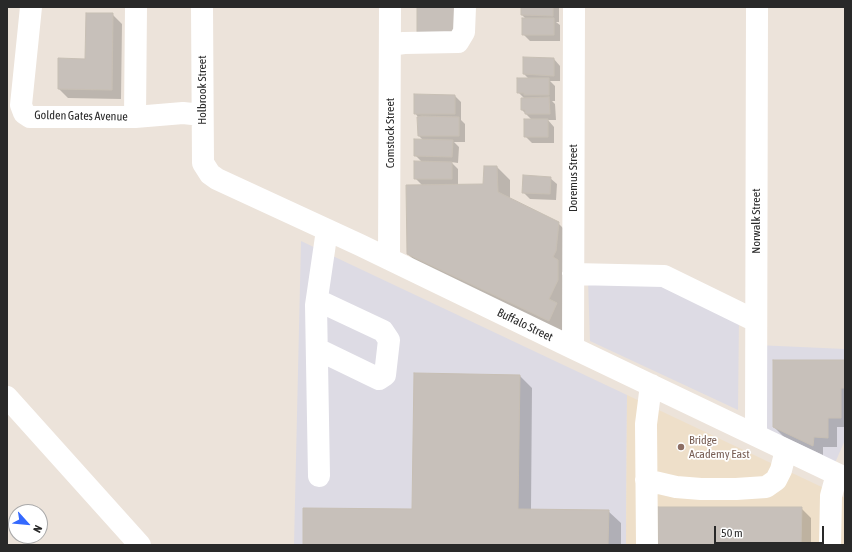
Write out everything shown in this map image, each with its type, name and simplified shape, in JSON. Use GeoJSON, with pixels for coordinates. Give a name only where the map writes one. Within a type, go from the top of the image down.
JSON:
{"type":"FeatureCollection","features":[{"type":"Feature","properties":{"kind":"street","name":"Golden Gates Avenue"},"geometry":{"type":"LineString","coordinates":[[31,7],[21,105],[24,113],[35,118],[135,117],[136,7]]}},
{"type":"Feature","properties":{"kind":"street","name":"Holbrook Street"},"geometry":{"type":"LineString","coordinates":[[202,7],[203,163],[207,171]]}},
{"type":"Feature","properties":{"kind":"street","name":"Comstock Street"},"geometry":{"type":"LineString","coordinates":[[390,7],[390,259]]}},
{"type":"Feature","properties":{"kind":"street"},"geometry":{"type":"LineString","coordinates":[[390,46],[404,43],[458,42],[464,32],[465,7]]}},
{"type":"Feature","properties":{"kind":"street","name":"Doremus Street"},"geometry":{"type":"LineString","coordinates":[[573,348],[574,7]]}},
{"type":"Feature","properties":{"kind":"street","name":"Norwalk Street"},"geometry":{"type":"LineString","coordinates":[[756,435],[757,7]]}},
{"type":"Feature","properties":{"kind":"street"},"geometry":{"type":"LineString","coordinates":[[135,117],[183,113],[202,115]]}},
{"type":"Feature","properties":{"kind":"street","name":"Buffalo Street"},"geometry":{"type":"LineString","coordinates":[[207,171],[216,179],[390,259],[651,386],[841,476]]}},
{"type":"Feature","properties":{"kind":"street"},"geometry":{"type":"LineString","coordinates":[[319,476],[317,300],[327,230]]}},
{"type":"Feature","properties":{"kind":"street"},"geometry":{"type":"LineString","coordinates":[[573,274],[664,276],[756,321]]}},
{"type":"Feature","properties":{"kind":"street"},"geometry":{"type":"LineString","coordinates":[[317,300],[383,331],[389,340],[385,375],[379,379],[317,349]]}},
{"type":"Feature","properties":{"kind":"street"},"geometry":{"type":"LineString","coordinates":[[647,545],[646,424],[651,386]]}},
{"type":"Feature","properties":{"kind":"street"},"geometry":{"type":"LineString","coordinates":[[7,397],[140,545]]}},
{"type":"Feature","properties":{"kind":"street"},"geometry":{"type":"LineString","coordinates":[[646,480],[676,487],[701,489],[766,487],[776,480],[781,470],[786,450]]}},
{"type":"Feature","properties":{"kind":"street"},"geometry":{"type":"LineString","coordinates":[[830,545],[831,496],[841,476]]}},
{"type":"Feature","properties":{"kind":"shaded area"},"geometry":{"type":"Polygon","coordinates":[[[301,241],[627,395],[626,545],[294,545],[301,241]]]}},
{"type":"Feature","properties":{"kind":"shaded area"},"geometry":{"type":"Polygon","coordinates":[[[664,279],[739,317],[738,410],[590,341],[588,280],[664,279]]]}},
{"type":"Feature","properties":{"kind":"shaded area"},"geometry":{"type":"Polygon","coordinates":[[[756,345],[845,349],[845,440],[831,472],[756,435],[756,345]]]}},
{"type":"Feature","properties":{"kind":"shaded area","name":"Bridge Academy East"},"geometry":{"type":"Polygon","coordinates":[[[627,395],[845,498],[845,545],[626,545],[627,395]]]}},
{"type":"Feature","properties":{"kind":"building"},"geometry":{"type":"Polygon","coordinates":[[[417,7],[455,7],[455,32],[417,33],[417,7]]]}},
{"type":"Feature","properties":{"kind":"building"},"geometry":{"type":"Polygon","coordinates":[[[521,7],[553,7],[553,16],[521,15],[521,7]]]}},
{"type":"Feature","properties":{"kind":"building"},"geometry":{"type":"Polygon","coordinates":[[[86,13],[113,13],[112,90],[58,89],[58,58],[85,59],[86,13]]]}},
{"type":"Feature","properties":{"kind":"building"},"geometry":{"type":"Polygon","coordinates":[[[522,18],[554,18],[554,35],[522,35],[522,18]]]}},
{"type":"Feature","properties":{"kind":"building"},"geometry":{"type":"Polygon","coordinates":[[[523,57],[554,58],[554,76],[523,74],[523,57]]]}},
{"type":"Feature","properties":{"kind":"building"},"geometry":{"type":"Polygon","coordinates":[[[517,78],[549,78],[549,95],[524,95],[524,93],[517,93],[517,78]]]}},
{"type":"Feature","properties":{"kind":"building"},"geometry":{"type":"Polygon","coordinates":[[[414,94],[455,95],[455,114],[414,114],[414,94]]]}},
{"type":"Feature","properties":{"kind":"building"},"geometry":{"type":"Polygon","coordinates":[[[549,97],[550,114],[525,114],[525,110],[521,110],[521,98],[549,97]]]}},
{"type":"Feature","properties":{"kind":"building"},"geometry":{"type":"Polygon","coordinates":[[[417,117],[459,117],[459,136],[418,136],[417,117]]]}},
{"type":"Feature","properties":{"kind":"building"},"geometry":{"type":"Polygon","coordinates":[[[524,119],[548,119],[548,137],[524,137],[524,119]]]}},
{"type":"Feature","properties":{"kind":"building"},"geometry":{"type":"Polygon","coordinates":[[[414,139],[453,140],[452,157],[414,156],[414,139]]]}},
{"type":"Feature","properties":{"kind":"building"},"geometry":{"type":"Polygon","coordinates":[[[414,161],[452,162],[452,179],[414,179],[414,161]]]}},
{"type":"Feature","properties":{"kind":"building"},"geometry":{"type":"Polygon","coordinates":[[[484,166],[497,166],[498,192],[559,222],[556,251],[553,257],[558,260],[558,280],[549,299],[557,303],[549,321],[407,254],[406,185],[483,184],[484,166]]]}},
{"type":"Feature","properties":{"kind":"building"},"geometry":{"type":"Polygon","coordinates":[[[523,175],[551,177],[550,194],[522,193],[523,175]]]}},
{"type":"Feature","properties":{"kind":"building"},"geometry":{"type":"Polygon","coordinates":[[[773,360],[845,360],[845,388],[841,388],[841,418],[828,418],[828,438],[814,437],[813,446],[773,427],[773,360]]]}},
{"type":"Feature","properties":{"kind":"building"},"geometry":{"type":"Polygon","coordinates":[[[414,373],[520,375],[518,509],[609,510],[608,545],[303,545],[303,508],[412,509],[414,373]]]}},
{"type":"Feature","properties":{"kind":"building"},"geometry":{"type":"Polygon","coordinates":[[[658,507],[802,507],[801,545],[658,545],[658,507]]]}},
{"type":"Feature","properties":{"kind":"place","name":"Bridge Academy East"},"geometry":{"type":"Point","coordinates":[681,447]}}]}
